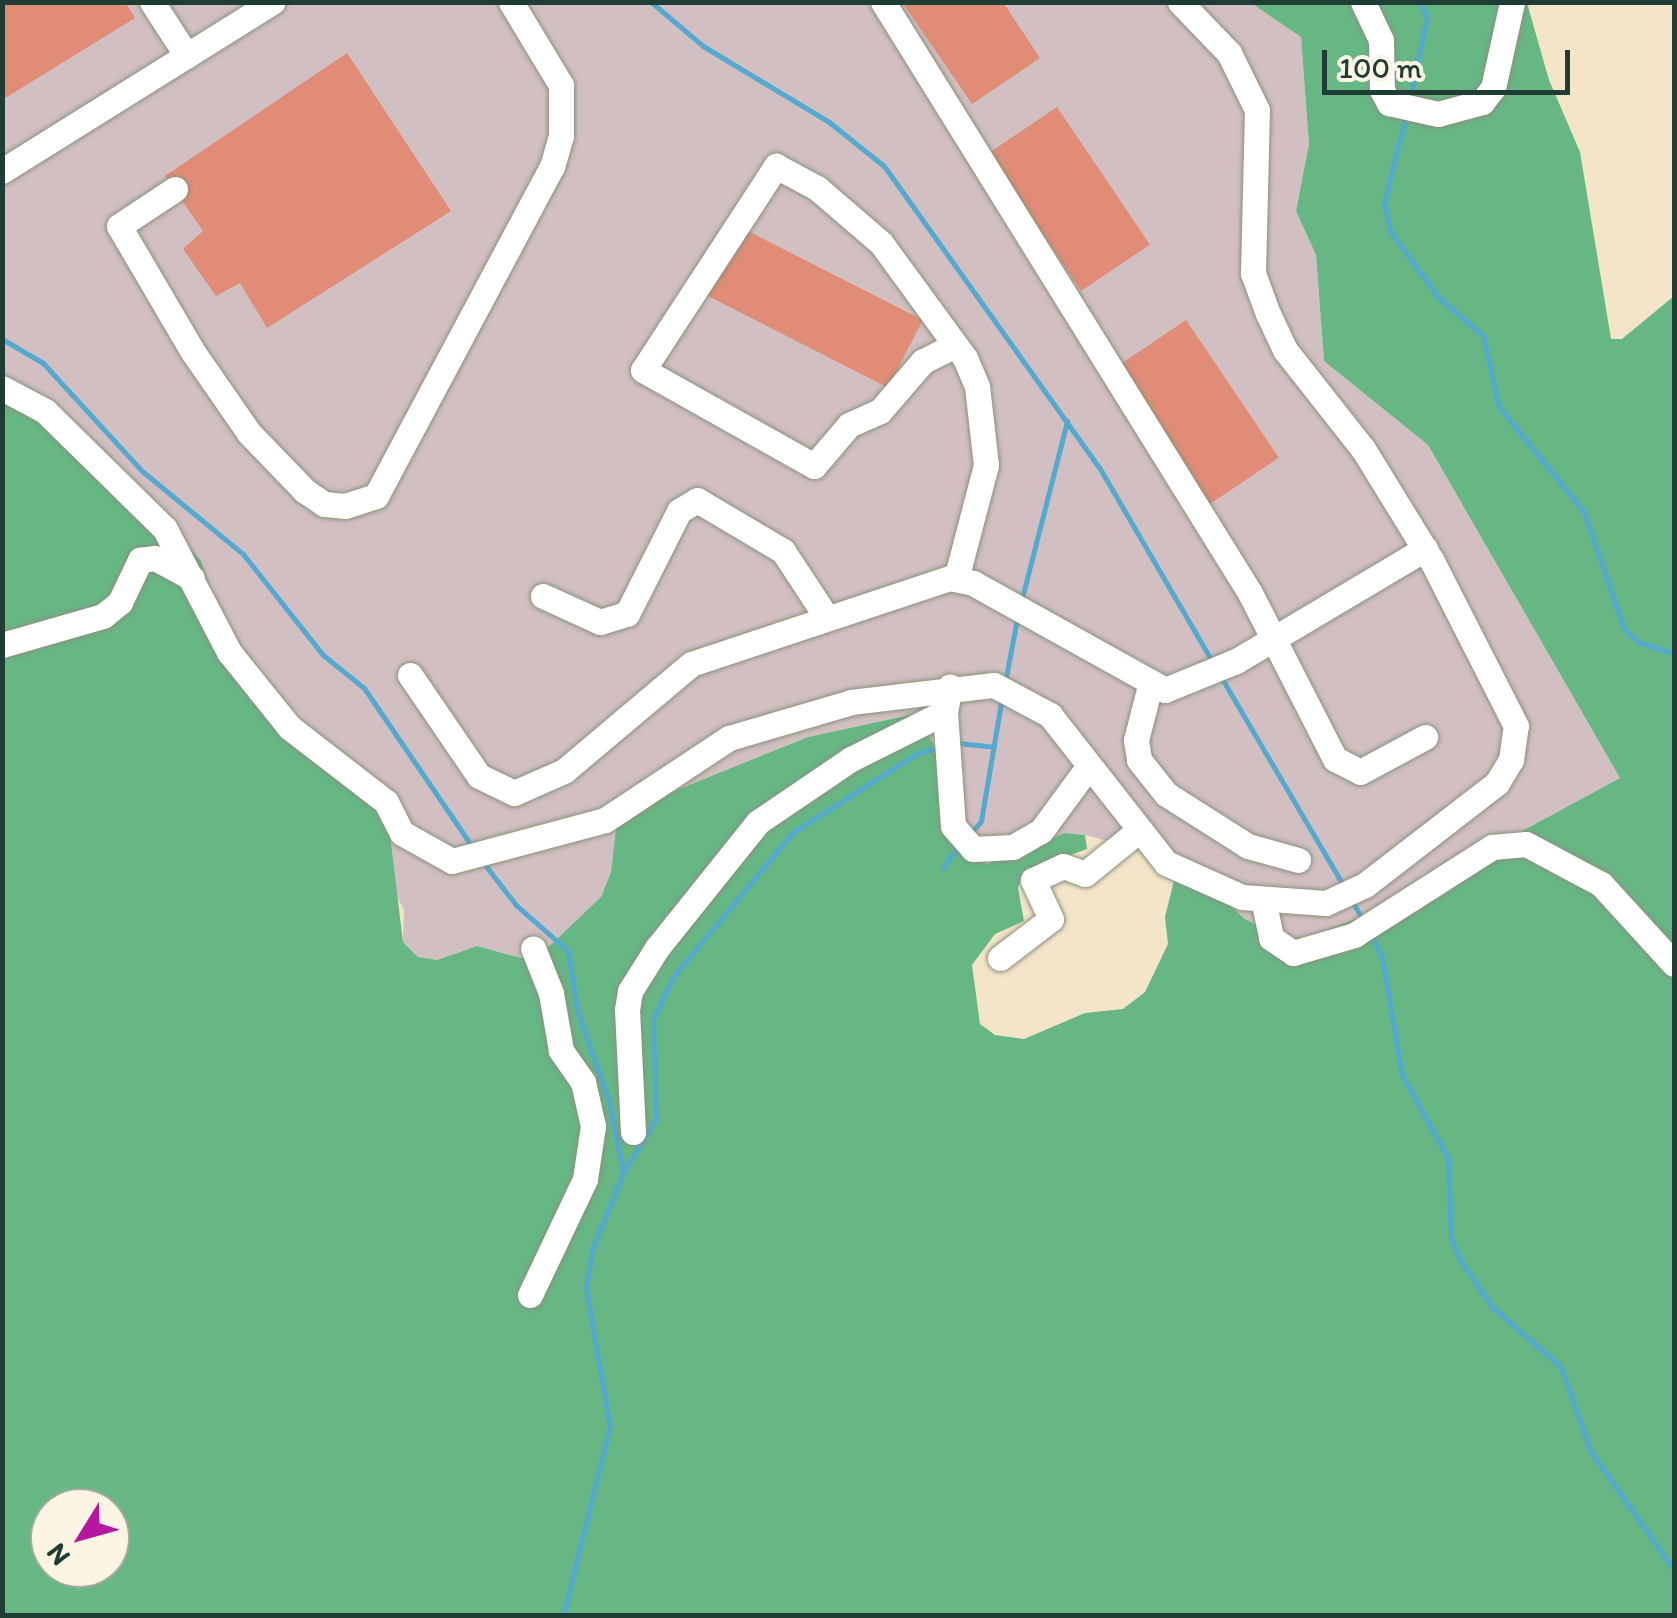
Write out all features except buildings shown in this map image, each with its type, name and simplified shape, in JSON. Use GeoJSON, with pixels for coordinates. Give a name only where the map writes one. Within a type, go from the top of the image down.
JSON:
{"type":"FeatureCollection","features":[{"type":"Feature","properties":{"kind":"street"},"geometry":{"type":"LineString","coordinates":[[152,2],[187,56]]}},
{"type":"Feature","properties":{"kind":"street"},"geometry":{"type":"LineString","coordinates":[[2,171],[272,2]]}},
{"type":"Feature","properties":{"kind":"street"},"geometry":{"type":"LineString","coordinates":[[174,189],[120,226],[192,352],[248,433],[305,491],[324,504],[345,506],[376,496],[545,180],[561,136],[561,85],[511,2]]}},
{"type":"Feature","properties":{"kind":"street"},"geometry":{"type":"LineString","coordinates":[[883,2],[1274,639],[1335,759],[1348,771],[1372,766],[1425,737]]}},
{"type":"Feature","properties":{"kind":"street"},"geometry":{"type":"LineString","coordinates":[[2,388],[45,411],[164,529],[229,652],[289,727],[386,802],[402,833],[452,861],[604,820],[728,738],[851,702],[950,686],[1003,688],[1050,715],[1138,832],[1192,878],[1298,904],[1335,899],[1361,887],[1497,783],[1511,760],[1516,726],[1425,549],[1363,449],[1284,350],[1253,273],[1257,110],[1229,52],[1180,2]]}},
{"type":"Feature","properties":{"kind":"street"},"geometry":{"type":"LineString","coordinates":[[1364,2],[1381,40],[1382,90],[1408,109],[1438,114],[1482,102],[1501,68],[1512,2]]}},
{"type":"Feature","properties":{"kind":"street"},"geometry":{"type":"LineString","coordinates":[[955,345],[923,361],[880,411],[849,426],[814,466],[643,370],[776,166],[818,188],[880,243],[955,345],[977,386],[986,465],[956,579]]}},
{"type":"Feature","properties":{"kind":"street"},"geometry":{"type":"LineString","coordinates":[[543,596],[600,622],[626,614],[679,511],[698,500],[784,552],[828,618]]}},
{"type":"Feature","properties":{"kind":"street"},"geometry":{"type":"LineString","coordinates":[[410,675],[479,776],[514,793],[564,771],[691,664],[956,579],[1005,600],[1165,690],[1200,679],[1236,661],[1425,549]]}},
{"type":"Feature","properties":{"kind":"street"},"geometry":{"type":"LineString","coordinates":[[2,645],[103,616],[120,602],[140,560],[154,558],[192,578]]}},
{"type":"Feature","properties":{"kind":"street"},"geometry":{"type":"LineString","coordinates":[[1151,682],[1136,740],[1139,760],[1166,794],[1248,846],[1298,860]]}},
{"type":"Feature","properties":{"kind":"street"},"geometry":{"type":"LineString","coordinates":[[950,686],[946,734],[962,840],[994,850],[1026,840],[1041,830],[1088,768]]}},
{"type":"Feature","properties":{"kind":"street"},"geometry":{"type":"LineString","coordinates":[[632,1132],[627,1010],[630,991],[738,844],[790,795],[946,734]]}},
{"type":"Feature","properties":{"kind":"street"},"geometry":{"type":"LineString","coordinates":[[1000,958],[1052,919],[1033,880],[1062,866],[1085,874],[1138,832]]}},
{"type":"Feature","properties":{"kind":"street"},"geometry":{"type":"LineString","coordinates":[[1263,898],[1271,938],[1293,953],[1354,935],[1492,848],[1526,844],[1601,884],[1674,964]]}},
{"type":"Feature","properties":{"kind":"street"},"geometry":{"type":"LineString","coordinates":[[530,1295],[585,1180],[593,1126],[584,1082],[562,1050],[551,993],[533,948]]}},
{"type":"Feature","properties":{"kind":"shaded area"},"geometry":{"type":"Polygon","coordinates":[[[3,3],[1251,3],[1301,37],[1309,144],[1296,211],[1316,255],[1324,361],[1428,445],[1620,778],[1373,912],[1308,937],[1282,939],[1245,919],[1179,860],[1065,833],[987,864],[964,853],[919,713],[808,737],[642,804],[616,828],[611,872],[601,897],[541,954],[521,958],[477,946],[437,960],[418,957],[403,942],[404,910],[317,737],[3,383],[3,3]]]}},
{"type":"Feature","properties":{"kind":"green space"},"geometry":{"type":"Polygon","coordinates":[[[1251,3],[1527,3],[1549,80],[1580,152],[1611,339],[1622,339],[1674,296],[1674,1615],[3,1616],[3,383],[165,520],[201,561],[220,617],[261,679],[388,819],[403,942],[418,957],[437,960],[477,946],[521,958],[541,954],[601,897],[611,872],[616,828],[642,804],[808,737],[919,713],[937,753],[964,853],[987,864],[1065,833],[1085,835],[1087,849],[1023,872],[1018,888],[1024,921],[995,934],[972,965],[980,1024],[995,1035],[1024,1039],[1085,1013],[1123,1009],[1145,992],[1168,944],[1165,917],[1179,860],[1245,919],[1282,939],[1308,937],[1373,912],[1620,778],[1428,445],[1324,361],[1316,255],[1296,211],[1309,144],[1301,37],[1251,3]]]}},
{"type":"Feature","properties":{"kind":"waterway"},"geometry":{"type":"LineString","coordinates":[[651,2],[703,46],[829,122],[884,166],[1099,467],[1213,663]]}},
{"type":"Feature","properties":{"kind":"waterway"},"geometry":{"type":"LineString","coordinates":[[1409,100],[1427,18],[1421,2]]}},
{"type":"Feature","properties":{"kind":"waterway"},"geometry":{"type":"LineString","coordinates":[[1406,115],[1384,203],[1390,231],[1437,296],[1483,336],[1499,407],[1584,512],[1624,629],[1638,642],[1674,654]]}},
{"type":"Feature","properties":{"kind":"waterway"},"geometry":{"type":"LineString","coordinates":[[2,339],[43,363],[142,471],[243,554],[323,655],[364,688],[473,848]]}},
{"type":"Feature","properties":{"kind":"waterway"},"geometry":{"type":"LineString","coordinates":[[1022,598],[1067,421]]}},
{"type":"Feature","properties":{"kind":"waterway"},"geometry":{"type":"LineString","coordinates":[[1005,682],[1017,619]]}},
{"type":"Feature","properties":{"kind":"waterway"},"geometry":{"type":"LineString","coordinates":[[1221,677],[1344,887]]}},
{"type":"Feature","properties":{"kind":"waterway"},"geometry":{"type":"LineString","coordinates":[[969,835],[981,821],[1002,697]]}},
{"type":"Feature","properties":{"kind":"waterway"},"geometry":{"type":"LineString","coordinates":[[958,743],[994,747]]}},
{"type":"Feature","properties":{"kind":"waterway"},"geometry":{"type":"LineString","coordinates":[[623,1173],[656,1119],[653,1020],[673,977],[792,833],[916,754],[937,748]]}},
{"type":"Feature","properties":{"kind":"waterway"},"geometry":{"type":"LineString","coordinates":[[943,868],[958,846]]}},
{"type":"Feature","properties":{"kind":"waterway"},"geometry":{"type":"LineString","coordinates":[[482,861],[516,905],[568,951],[577,1010],[609,1101],[623,1173],[592,1250],[586,1289],[610,1426],[563,1616]]}},
{"type":"Feature","properties":{"kind":"waterway"},"geometry":{"type":"LineString","coordinates":[[1352,901],[1364,922]]}},
{"type":"Feature","properties":{"kind":"waterway"},"geometry":{"type":"LineString","coordinates":[[1372,936],[1382,957],[1402,1075],[1448,1158],[1451,1238],[1461,1261],[1492,1307],[1561,1367],[1591,1452],[1674,1570]]}}]}
